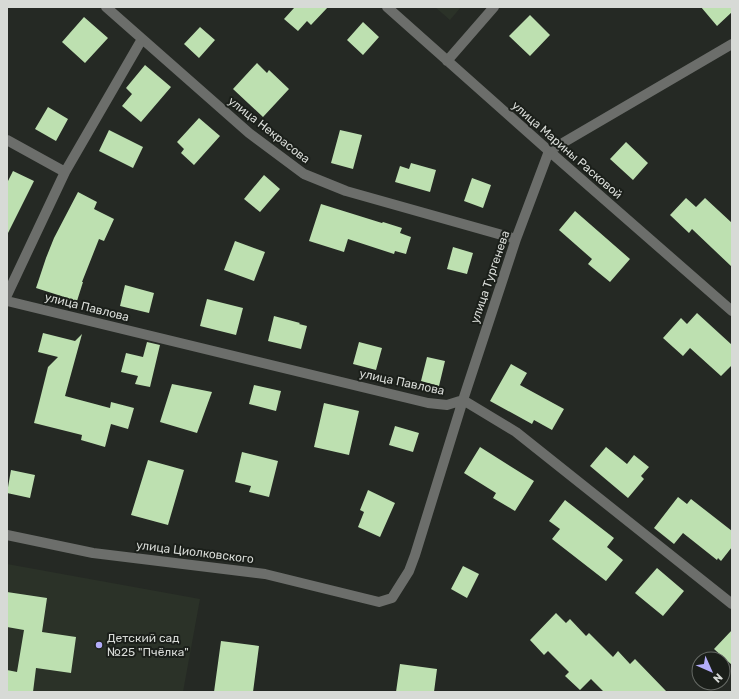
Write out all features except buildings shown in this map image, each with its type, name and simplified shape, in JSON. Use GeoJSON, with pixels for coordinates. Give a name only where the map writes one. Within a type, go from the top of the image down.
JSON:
{"type":"FeatureCollection","features":[{"type":"Feature","properties":{"kind":"street","name":"улица Некрасова"},"geometry":{"type":"LineString","coordinates":[[106,7],[249,133],[304,174],[346,190],[516,239]]}},
{"type":"Feature","properties":{"kind":"street","name":"улица Марины Расковой"},"geometry":{"type":"LineString","coordinates":[[387,7],[732,311]]}},
{"type":"Feature","properties":{"kind":"street"},"geometry":{"type":"LineString","coordinates":[[447,60],[494,7]]}},
{"type":"Feature","properties":{"kind":"street"},"geometry":{"type":"LineString","coordinates":[[7,295],[65,172],[142,39]]}},
{"type":"Feature","properties":{"kind":"street"},"geometry":{"type":"LineString","coordinates":[[549,151],[732,44]]}},
{"type":"Feature","properties":{"kind":"street"},"geometry":{"type":"LineString","coordinates":[[7,140],[65,172]]}},
{"type":"Feature","properties":{"kind":"street","name":"улица Тургенева"},"geometry":{"type":"LineString","coordinates":[[379,602],[392,598],[409,571],[462,400],[516,239],[549,151]]}},
{"type":"Feature","properties":{"kind":"street","name":"улица Павлова"},"geometry":{"type":"LineString","coordinates":[[7,301],[428,403],[447,405],[462,400]]}},
{"type":"Feature","properties":{"kind":"street"},"geometry":{"type":"LineString","coordinates":[[462,400],[516,432],[732,604]]}},
{"type":"Feature","properties":{"kind":"street","name":"улица Циолковского"},"geometry":{"type":"LineString","coordinates":[[7,535],[93,553],[265,574],[379,602]]}},
{"type":"Feature","properties":{"kind":"shaded area"},"geometry":{"type":"Polygon","coordinates":[[[435,7],[461,7],[450,20],[435,7]]]}},
{"type":"Feature","properties":{"kind":"shaded area","name":"Детский сад №25 \"Пчёлка\""},"geometry":{"type":"Polygon","coordinates":[[[7,564],[200,599],[183,692],[7,692],[7,564]]]}},
{"type":"Feature","properties":{"kind":"place","name":"Детский сад №25 \"Пчёлка\""},"geometry":{"type":"Point","coordinates":[99,645]}}]}
